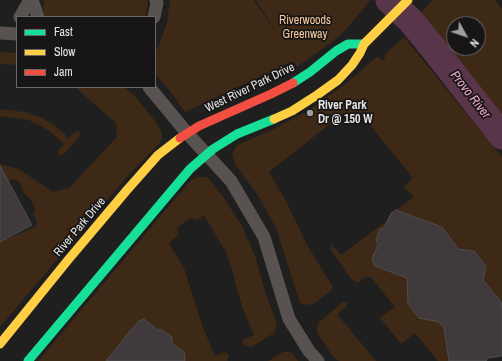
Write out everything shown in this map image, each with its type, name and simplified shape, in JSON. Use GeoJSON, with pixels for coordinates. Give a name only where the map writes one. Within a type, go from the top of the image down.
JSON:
{"type":"FeatureCollection","features":[{"type":"Feature","properties":{"kind":"street"},"geometry":{"type":"LineString","coordinates":[[21,16],[31,0]]}},
{"type":"Feature","properties":{"kind":"street"},"geometry":{"type":"LineString","coordinates":[[31,0],[38,16]]}},
{"type":"Feature","properties":{"kind":"street"},"geometry":{"type":"LineString","coordinates":[[154,16],[157,3],[156,0]]}},
{"type":"Feature","properties":{"kind":"street"},"geometry":{"type":"LineString","coordinates":[[28,361],[190,169],[203,149],[292,111],[338,80],[360,54],[364,44],[408,0]]}},
{"type":"Feature","properties":{"kind":"street"},"geometry":{"type":"LineString","coordinates":[[8,34],[16,23]]}},
{"type":"Feature","properties":{"kind":"street","name":"West River Park Drive"},"geometry":{"type":"LineString","coordinates":[[187,133],[290,84],[310,72],[336,51],[348,44],[364,44]]}},
{"type":"Feature","properties":{"kind":"street"},"geometry":{"type":"LineString","coordinates":[[150,88],[187,133],[231,181],[264,237],[289,318],[309,351],[318,361]]}},
{"type":"Feature","properties":{"kind":"street","name":"River Park Drive"},"geometry":{"type":"LineString","coordinates":[[0,344],[68,260],[158,155],[187,133]]}},
{"type":"Feature","properties":{"kind":"green space"},"geometry":{"type":"Polygon","coordinates":[[[44,0],[148,0],[146,16],[45,16],[43,9],[44,0]]]}},
{"type":"Feature","properties":{"kind":"green space","name":"Riverwoods Greenway"},"geometry":{"type":"Polygon","coordinates":[[[170,0],[254,0],[279,38],[256,0],[371,0],[339,37],[297,67],[293,61],[185,112],[156,75],[156,49],[159,45],[167,23],[170,0]]]}},
{"type":"Feature","properties":{"kind":"green space"},"geometry":{"type":"Polygon","coordinates":[[[433,0],[495,0],[502,9],[502,117],[454,56],[486,56],[486,16],[446,16],[446,45],[421,13],[433,0]]]}},
{"type":"Feature","properties":{"kind":"green space"},"geometry":{"type":"Polygon","coordinates":[[[404,37],[502,157],[502,309],[501,302],[483,280],[486,266],[474,251],[458,249],[442,227],[396,210],[414,197],[404,187],[413,178],[361,114],[352,121],[344,113],[269,172],[286,201],[307,245],[333,287],[332,290],[310,305],[300,303],[276,228],[257,194],[235,164],[232,154],[237,145],[272,130],[309,110],[344,85],[377,57],[384,61],[386,53],[404,37]]]}},
{"type":"Feature","properties":{"kind":"green space"},"geometry":{"type":"Polygon","coordinates":[[[0,52],[16,53],[16,65],[0,64],[0,52]]]}},
{"type":"Feature","properties":{"kind":"green space"},"geometry":{"type":"Polygon","coordinates":[[[76,88],[125,88],[135,96],[155,121],[162,133],[162,137],[159,144],[125,179],[0,327],[0,242],[35,227],[37,221],[33,214],[35,209],[30,198],[26,196],[19,182],[14,179],[0,183],[0,164],[19,169],[53,192],[69,188],[117,137],[116,123],[76,88]]]}},
{"type":"Feature","properties":{"kind":"green space"},"geometry":{"type":"Polygon","coordinates":[[[0,109],[24,112],[41,117],[54,125],[69,138],[78,131],[81,135],[64,154],[59,155],[58,150],[64,144],[49,131],[29,120],[0,116],[0,109]]]}},
{"type":"Feature","properties":{"kind":"green space"},"geometry":{"type":"Polygon","coordinates":[[[199,177],[207,177],[222,195],[242,226],[255,256],[265,291],[277,324],[274,333],[252,347],[248,347],[243,344],[242,340],[254,335],[243,309],[226,252],[204,215],[197,220],[190,218],[177,228],[179,235],[169,243],[184,268],[202,325],[215,356],[224,352],[228,354],[229,357],[227,361],[183,361],[184,352],[172,343],[172,337],[162,330],[158,330],[144,319],[139,321],[130,331],[131,336],[125,337],[109,357],[108,361],[38,361],[191,180],[199,177]]]}},
{"type":"Feature","properties":{"kind":"green space"},"geometry":{"type":"Polygon","coordinates":[[[389,219],[372,259],[375,266],[405,277],[412,287],[408,291],[408,304],[419,318],[431,320],[436,317],[444,328],[449,359],[451,361],[438,361],[415,333],[401,344],[380,318],[395,307],[371,277],[365,277],[358,283],[351,279],[331,250],[331,243],[341,255],[389,219]]]}},
{"type":"Feature","properties":{"kind":"green space"},"geometry":{"type":"Polygon","coordinates":[[[343,302],[347,302],[347,306],[337,314],[376,361],[339,361],[332,355],[317,333],[319,322],[343,302]]]}},
{"type":"Feature","properties":{"kind":"green space"},"geometry":{"type":"Polygon","coordinates":[[[283,352],[293,354],[298,361],[268,361],[283,352]]]}},
{"type":"Feature","properties":{"kind":"building"},"geometry":{"type":"Polygon","coordinates":[[[0,166],[32,225],[0,242],[0,166]]]}},
{"type":"Feature","properties":{"kind":"building"},"geometry":{"type":"Polygon","coordinates":[[[396,210],[442,227],[458,249],[474,251],[486,266],[483,280],[501,302],[502,356],[488,358],[486,361],[449,361],[444,328],[439,322],[419,318],[408,304],[407,278],[375,266],[372,259],[378,245],[376,240],[380,229],[385,227],[391,213],[396,210]]]}},
{"type":"Feature","properties":{"kind":"building"},"geometry":{"type":"Polygon","coordinates":[[[144,319],[158,330],[162,330],[172,337],[172,343],[184,352],[185,361],[106,361],[139,321],[144,319]]]}},
{"type":"Feature","properties":{"kind":"waterway","name":"Provo River"},"geometry":{"type":"LineString","coordinates":[[389,0],[411,21],[502,136]]}},
{"type":"Feature","properties":{"kind":"traffic: fast"},"geometry":{"type":"LineString","coordinates":[[293,83],[310,72],[336,51],[348,44],[364,44]]}},
{"type":"Feature","properties":{"kind":"traffic: fast"},"geometry":{"type":"LineString","coordinates":[[28,361],[190,169],[213,149],[237,134],[274,119]]}},
{"type":"Feature","properties":{"kind":"traffic: slow"},"geometry":{"type":"LineString","coordinates":[[274,119],[292,111],[338,80],[352,65],[364,44],[408,0]]}},
{"type":"Feature","properties":{"kind":"traffic: slow"},"geometry":{"type":"LineString","coordinates":[[0,344],[127,190],[158,155],[180,138]]}},
{"type":"Feature","properties":{"kind":"traffic: jam"},"geometry":{"type":"LineString","coordinates":[[180,138],[199,126],[293,83]]}},
{"type":"Feature","properties":{"kind":"place","name":"River Park Dr @ 150 W"},"geometry":{"type":"Point","coordinates":[310,113]}}]}
